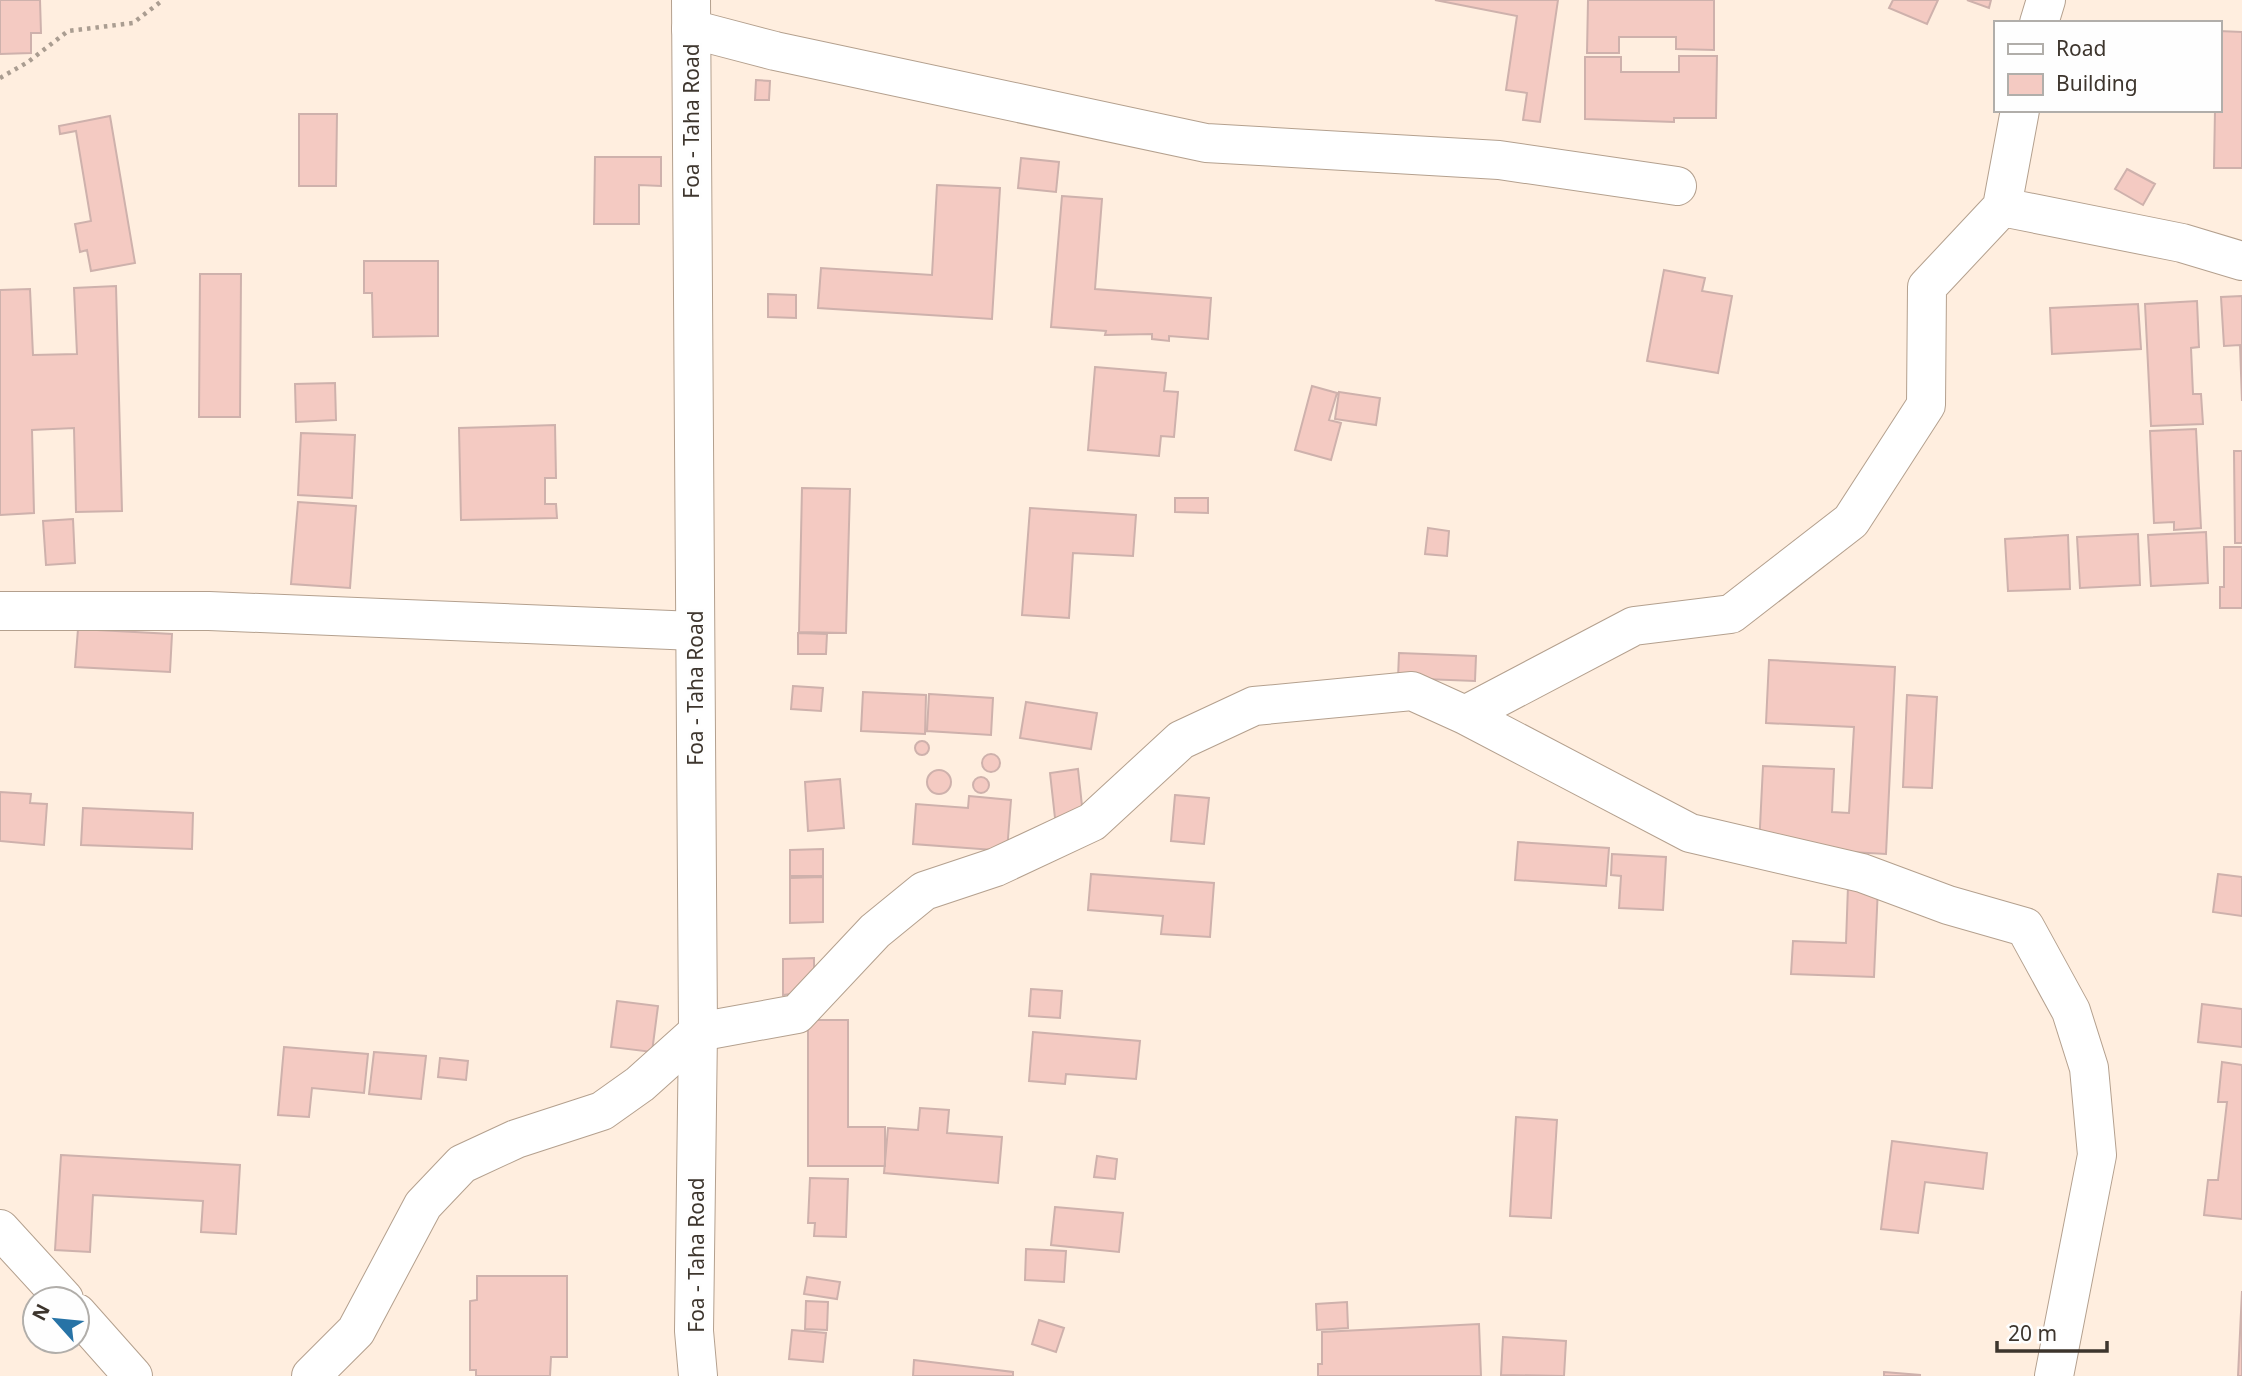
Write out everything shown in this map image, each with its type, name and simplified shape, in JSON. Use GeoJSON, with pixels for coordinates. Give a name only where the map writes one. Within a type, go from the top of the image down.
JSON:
{"type":"FeatureCollection","features":[{"type":"Feature","properties":{"kind":"street"},"geometry":{"type":"LineString","coordinates":[[2040,21],[2046,0]]}},
{"type":"Feature","properties":{"kind":"street"},"geometry":{"type":"LineString","coordinates":[[691,15],[775,51],[1206,143],[1499,160],[1677,186]]}},
{"type":"Feature","properties":{"kind":"street","name":"Foa - Taha Road"},"geometry":{"type":"LineString","coordinates":[[691,15],[698,1032],[694,1331],[698,1376]]}},
{"type":"Feature","properties":{"kind":"street"},"geometry":{"type":"LineString","coordinates":[[1465,715],[1634,626],[1731,614],[1851,521],[1926,405],[1927,288],[2002,207],[2020,112]]}},
{"type":"Feature","properties":{"kind":"street"},"geometry":{"type":"LineString","coordinates":[[2002,207],[2182,243],[2242,261]]}},
{"type":"Feature","properties":{"kind":"street"},"geometry":{"type":"LineString","coordinates":[[0,611],[209,611],[695,631]]}},
{"type":"Feature","properties":{"kind":"street"},"geometry":{"type":"LineString","coordinates":[[311,1376],[356,1331],[423,1205],[462,1164],[516,1139],[601,1111],[640,1084],[698,1032],[797,1014],[875,931],[924,891],[996,867],[1092,822],[1181,740],[1254,706],[1412,691],[1465,715],[1690,833],[1862,873],[1948,905],[2025,927],[2071,1011],[2089,1068],[2097,1155],[2054,1376]]}},
{"type":"Feature","properties":{"kind":"street"},"geometry":{"type":"LineString","coordinates":[[0,1229],[51,1285]]}},
{"type":"Feature","properties":{"kind":"street"},"geometry":{"type":"LineString","coordinates":[[91,1329],[133,1376]]}},
{"type":"Feature","properties":{"kind":"path"},"geometry":{"type":"LineString","coordinates":[[0,78],[28,62],[68,31],[134,23],[163,0]]}},
{"type":"Feature","properties":{"kind":"building"},"geometry":{"type":"Polygon","coordinates":[[[0,0],[40,0],[41,33],[31,33],[31,53],[0,54],[0,0]]]}},
{"type":"Feature","properties":{"kind":"building"},"geometry":{"type":"Polygon","coordinates":[[[1435,0],[1558,0],[1540,122],[1523,120],[1527,93],[1506,90],[1517,16],[1435,0]]]}},
{"type":"Feature","properties":{"kind":"building"},"geometry":{"type":"Polygon","coordinates":[[[1588,0],[1714,0],[1714,50],[1676,49],[1676,37],[1619,37],[1619,53],[1587,53],[1588,0]]]}},
{"type":"Feature","properties":{"kind":"building"},"geometry":{"type":"Polygon","coordinates":[[[1893,0],[1938,0],[1927,24],[1889,8],[1893,0]]]}},
{"type":"Feature","properties":{"kind":"building"},"geometry":{"type":"Polygon","coordinates":[[[1967,0],[1991,0],[1989,8],[1967,0]]]}},
{"type":"Feature","properties":{"kind":"building"},"geometry":{"type":"Polygon","coordinates":[[[2221,31],[2242,32],[2242,168],[2214,168],[2215,112],[2221,112],[2221,31]]]}},
{"type":"Feature","properties":{"kind":"building"},"geometry":{"type":"Polygon","coordinates":[[[1679,56],[1717,56],[1716,118],[1674,118],[1674,122],[1585,119],[1585,57],[1621,57],[1621,72],[1679,72],[1679,56]]]}},
{"type":"Feature","properties":{"kind":"building"},"geometry":{"type":"Polygon","coordinates":[[[756,80],[770,81],[769,100],[755,100],[756,80]]]}},
{"type":"Feature","properties":{"kind":"building"},"geometry":{"type":"Polygon","coordinates":[[[299,114],[337,114],[336,186],[299,186],[299,114]]]}},
{"type":"Feature","properties":{"kind":"building"},"geometry":{"type":"Polygon","coordinates":[[[110,116],[135,263],[91,271],[87,250],[80,252],[75,224],[91,221],[76,131],[60,134],[59,126],[110,116]]]}},
{"type":"Feature","properties":{"kind":"building"},"geometry":{"type":"Polygon","coordinates":[[[595,157],[661,157],[661,186],[639,185],[639,224],[594,224],[595,157]]]}},
{"type":"Feature","properties":{"kind":"building"},"geometry":{"type":"Polygon","coordinates":[[[1021,158],[1059,162],[1056,192],[1018,188],[1021,158]]]}},
{"type":"Feature","properties":{"kind":"building"},"geometry":{"type":"Polygon","coordinates":[[[2127,169],[2155,184],[2143,205],[2115,189],[2127,169]]]}},
{"type":"Feature","properties":{"kind":"building"},"geometry":{"type":"Polygon","coordinates":[[[937,185],[1000,188],[992,319],[818,308],[821,268],[932,275],[937,185]]]}},
{"type":"Feature","properties":{"kind":"building"},"geometry":{"type":"Polygon","coordinates":[[[1062,196],[1102,199],[1095,289],[1211,298],[1208,339],[1169,336],[1169,341],[1152,339],[1152,334],[1105,335],[1106,331],[1051,327],[1062,196]]]}},
{"type":"Feature","properties":{"kind":"building"},"geometry":{"type":"Polygon","coordinates":[[[364,261],[438,261],[438,336],[373,337],[372,293],[364,293],[364,261]]]}},
{"type":"Feature","properties":{"kind":"building"},"geometry":{"type":"Polygon","coordinates":[[[1664,270],[1705,278],[1702,291],[1732,296],[1718,373],[1647,361],[1664,270]]]}},
{"type":"Feature","properties":{"kind":"building"},"geometry":{"type":"Polygon","coordinates":[[[200,274],[241,274],[240,417],[199,417],[200,274]]]}},
{"type":"Feature","properties":{"kind":"building"},"geometry":{"type":"Polygon","coordinates":[[[116,286],[122,511],[76,512],[74,428],[32,430],[34,513],[0,515],[0,290],[30,289],[33,355],[77,354],[74,288],[116,286]]]}},
{"type":"Feature","properties":{"kind":"building"},"geometry":{"type":"Polygon","coordinates":[[[768,294],[796,295],[796,318],[768,317],[768,294]]]}},
{"type":"Feature","properties":{"kind":"building"},"geometry":{"type":"Polygon","coordinates":[[[2242,296],[2242,401],[2240,345],[2224,346],[2221,297],[2242,296]]]}},
{"type":"Feature","properties":{"kind":"building"},"geometry":{"type":"Polygon","coordinates":[[[2197,301],[2199,347],[2191,348],[2193,394],[2201,394],[2203,424],[2151,426],[2145,304],[2197,301]]]}},
{"type":"Feature","properties":{"kind":"building"},"geometry":{"type":"Polygon","coordinates":[[[2138,304],[2141,349],[2052,354],[2050,308],[2138,304]]]}},
{"type":"Feature","properties":{"kind":"building"},"geometry":{"type":"Polygon","coordinates":[[[1095,367],[1166,373],[1164,391],[1178,392],[1174,437],[1161,436],[1159,456],[1088,450],[1095,367]]]}},
{"type":"Feature","properties":{"kind":"building"},"geometry":{"type":"Polygon","coordinates":[[[335,383],[336,420],[296,422],[295,384],[335,383]]]}},
{"type":"Feature","properties":{"kind":"building"},"geometry":{"type":"Polygon","coordinates":[[[1312,386],[1337,393],[1329,420],[1341,423],[1331,460],[1295,450],[1312,386]]]}},
{"type":"Feature","properties":{"kind":"building"},"geometry":{"type":"Polygon","coordinates":[[[1339,392],[1380,398],[1376,425],[1335,419],[1339,392]]]}},
{"type":"Feature","properties":{"kind":"building"},"geometry":{"type":"Polygon","coordinates":[[[555,425],[556,478],[545,478],[545,504],[556,504],[557,518],[461,520],[459,428],[555,425]]]}},
{"type":"Feature","properties":{"kind":"building"},"geometry":{"type":"Polygon","coordinates":[[[2196,429],[2201,528],[2174,530],[2174,522],[2154,523],[2150,431],[2196,429]]]}},
{"type":"Feature","properties":{"kind":"building"},"geometry":{"type":"Polygon","coordinates":[[[301,433],[355,435],[352,498],[298,495],[301,433]]]}},
{"type":"Feature","properties":{"kind":"building"},"geometry":{"type":"Polygon","coordinates":[[[2234,451],[2242,451],[2242,543],[2235,543],[2234,451]]]}},
{"type":"Feature","properties":{"kind":"building"},"geometry":{"type":"Polygon","coordinates":[[[802,488],[850,489],[846,633],[799,632],[802,488]]]}},
{"type":"Feature","properties":{"kind":"building"},"geometry":{"type":"Polygon","coordinates":[[[1175,498],[1208,498],[1208,513],[1175,512],[1175,498]]]}},
{"type":"Feature","properties":{"kind":"building"},"geometry":{"type":"Polygon","coordinates":[[[298,502],[356,506],[350,588],[291,584],[298,502]]]}},
{"type":"Feature","properties":{"kind":"building"},"geometry":{"type":"Polygon","coordinates":[[[1030,508],[1136,515],[1133,556],[1073,553],[1069,618],[1022,615],[1030,508]]]}},
{"type":"Feature","properties":{"kind":"building"},"geometry":{"type":"Polygon","coordinates":[[[73,519],[75,563],[46,565],[43,521],[73,519]]]}},
{"type":"Feature","properties":{"kind":"building"},"geometry":{"type":"Polygon","coordinates":[[[1428,528],[1449,531],[1447,556],[1425,554],[1428,528]]]}},
{"type":"Feature","properties":{"kind":"building"},"geometry":{"type":"Polygon","coordinates":[[[2206,532],[2208,583],[2151,586],[2148,535],[2206,532]]]}},
{"type":"Feature","properties":{"kind":"building"},"geometry":{"type":"Polygon","coordinates":[[[2138,534],[2140,585],[2080,588],[2077,537],[2138,534]]]}},
{"type":"Feature","properties":{"kind":"building"},"geometry":{"type":"Polygon","coordinates":[[[2068,535],[2070,589],[2008,591],[2005,539],[2068,535]]]}},
{"type":"Feature","properties":{"kind":"building"},"geometry":{"type":"Polygon","coordinates":[[[2224,547],[2242,547],[2242,608],[2220,608],[2220,587],[2224,587],[2224,547]]]}},
{"type":"Feature","properties":{"kind":"building"},"geometry":{"type":"Polygon","coordinates":[[[78,629],[172,634],[170,672],[75,667],[78,629]]]}},
{"type":"Feature","properties":{"kind":"building"},"geometry":{"type":"Polygon","coordinates":[[[798,633],[827,634],[826,654],[798,654],[798,633]]]}},
{"type":"Feature","properties":{"kind":"building"},"geometry":{"type":"Polygon","coordinates":[[[1399,653],[1476,656],[1475,681],[1398,678],[1399,653]]]}},
{"type":"Feature","properties":{"kind":"building"},"geometry":{"type":"Polygon","coordinates":[[[1769,660],[1895,667],[1886,854],[1759,847],[1763,766],[1834,769],[1832,812],[1849,813],[1854,727],[1766,723],[1769,660]]]}},
{"type":"Feature","properties":{"kind":"building"},"geometry":{"type":"Polygon","coordinates":[[[793,686],[823,688],[821,711],[791,709],[793,686]]]}},
{"type":"Feature","properties":{"kind":"building"},"geometry":{"type":"Polygon","coordinates":[[[863,692],[926,695],[925,734],[861,731],[863,692]]]}},
{"type":"Feature","properties":{"kind":"building"},"geometry":{"type":"Polygon","coordinates":[[[929,694],[993,698],[991,735],[927,731],[929,694]]]}},
{"type":"Feature","properties":{"kind":"building"},"geometry":{"type":"Polygon","coordinates":[[[1907,695],[1937,697],[1932,788],[1903,787],[1907,695]]]}},
{"type":"Feature","properties":{"kind":"building"},"geometry":{"type":"Polygon","coordinates":[[[1026,702],[1097,713],[1091,749],[1020,738],[1026,702]]]}},
{"type":"Feature","properties":{"kind":"building"},"geometry":{"type":"Polygon","coordinates":[[[922,741],[927,743],[927,753],[922,755],[917,753],[915,748],[917,743],[922,741]]]}},
{"type":"Feature","properties":{"kind":"building"},"geometry":{"type":"Polygon","coordinates":[[[991,754],[997,757],[1000,763],[997,769],[991,772],[985,769],[982,763],[985,757],[991,754]]]}},
{"type":"Feature","properties":{"kind":"building"},"geometry":{"type":"Polygon","coordinates":[[[1078,769],[1083,815],[1055,818],[1050,773],[1078,769]]]}},
{"type":"Feature","properties":{"kind":"building"},"geometry":{"type":"Polygon","coordinates":[[[939,770],[948,773],[951,782],[948,791],[939,794],[930,791],[927,782],[930,773],[939,770]]]}},
{"type":"Feature","properties":{"kind":"building"},"geometry":{"type":"Polygon","coordinates":[[[978,777],[984,777],[989,785],[987,791],[978,793],[973,788],[973,782],[978,777]]]}},
{"type":"Feature","properties":{"kind":"building"},"geometry":{"type":"Polygon","coordinates":[[[840,779],[844,828],[808,831],[805,782],[840,779]]]}},
{"type":"Feature","properties":{"kind":"building"},"geometry":{"type":"Polygon","coordinates":[[[0,792],[31,794],[30,803],[47,804],[44,845],[0,841],[0,792]]]}},
{"type":"Feature","properties":{"kind":"building"},"geometry":{"type":"Polygon","coordinates":[[[1175,795],[1209,798],[1204,844],[1171,841],[1175,795]]]}},
{"type":"Feature","properties":{"kind":"building"},"geometry":{"type":"Polygon","coordinates":[[[969,796],[1011,800],[1007,851],[913,844],[916,804],[968,808],[969,796]]]}},
{"type":"Feature","properties":{"kind":"building"},"geometry":{"type":"Polygon","coordinates":[[[83,808],[193,813],[192,849],[81,845],[83,808]]]}},
{"type":"Feature","properties":{"kind":"building"},"geometry":{"type":"Polygon","coordinates":[[[1518,842],[1609,848],[1606,886],[1515,880],[1518,842]]]}},
{"type":"Feature","properties":{"kind":"building"},"geometry":{"type":"Polygon","coordinates":[[[823,849],[823,876],[790,876],[790,850],[823,849]]]}},
{"type":"Feature","properties":{"kind":"building"},"geometry":{"type":"Polygon","coordinates":[[[1612,854],[1666,857],[1663,910],[1619,908],[1621,876],[1611,875],[1612,854]]]}},
{"type":"Feature","properties":{"kind":"building"},"geometry":{"type":"Polygon","coordinates":[[[1091,874],[1214,883],[1210,937],[1161,934],[1163,916],[1088,910],[1091,874]]]}},
{"type":"Feature","properties":{"kind":"building"},"geometry":{"type":"Polygon","coordinates":[[[2218,874],[2242,877],[2242,916],[2213,912],[2218,874]]]}},
{"type":"Feature","properties":{"kind":"building"},"geometry":{"type":"Polygon","coordinates":[[[823,877],[823,922],[790,923],[790,878],[823,877]]]}},
{"type":"Feature","properties":{"kind":"building"},"geometry":{"type":"Polygon","coordinates":[[[1848,886],[1878,887],[1874,977],[1791,974],[1793,941],[1846,943],[1848,886]]]}},
{"type":"Feature","properties":{"kind":"building"},"geometry":{"type":"Polygon","coordinates":[[[814,958],[814,991],[783,995],[783,959],[814,958]]]}},
{"type":"Feature","properties":{"kind":"building"},"geometry":{"type":"Polygon","coordinates":[[[1031,989],[1062,991],[1060,1018],[1029,1016],[1031,989]]]}},
{"type":"Feature","properties":{"kind":"building"},"geometry":{"type":"Polygon","coordinates":[[[617,1001],[658,1006],[652,1052],[611,1047],[617,1001]]]}},
{"type":"Feature","properties":{"kind":"building"},"geometry":{"type":"Polygon","coordinates":[[[2202,1004],[2242,1009],[2242,1047],[2198,1042],[2202,1004]]]}},
{"type":"Feature","properties":{"kind":"building"},"geometry":{"type":"Polygon","coordinates":[[[808,1020],[848,1020],[848,1127],[885,1127],[885,1166],[808,1166],[808,1020]]]}},
{"type":"Feature","properties":{"kind":"building"},"geometry":{"type":"Polygon","coordinates":[[[1033,1032],[1140,1041],[1136,1079],[1066,1074],[1065,1084],[1029,1081],[1033,1032]]]}},
{"type":"Feature","properties":{"kind":"building"},"geometry":{"type":"Polygon","coordinates":[[[284,1047],[368,1054],[364,1093],[312,1088],[309,1117],[278,1115],[284,1047]]]}},
{"type":"Feature","properties":{"kind":"building"},"geometry":{"type":"Polygon","coordinates":[[[374,1052],[426,1056],[421,1099],[369,1094],[374,1052]]]}},
{"type":"Feature","properties":{"kind":"building"},"geometry":{"type":"Polygon","coordinates":[[[440,1058],[468,1061],[466,1080],[438,1077],[440,1058]]]}},
{"type":"Feature","properties":{"kind":"building"},"geometry":{"type":"Polygon","coordinates":[[[2222,1062],[2242,1065],[2242,1219],[2204,1215],[2208,1180],[2218,1180],[2227,1102],[2218,1102],[2222,1062]]]}},
{"type":"Feature","properties":{"kind":"building"},"geometry":{"type":"Polygon","coordinates":[[[920,1108],[949,1110],[947,1133],[1002,1137],[998,1183],[884,1173],[888,1128],[918,1130],[920,1108]]]}},
{"type":"Feature","properties":{"kind":"building"},"geometry":{"type":"Polygon","coordinates":[[[1516,1117],[1557,1120],[1551,1218],[1510,1216],[1516,1117]]]}},
{"type":"Feature","properties":{"kind":"building"},"geometry":{"type":"Polygon","coordinates":[[[1892,1141],[1987,1153],[1983,1189],[1925,1182],[1918,1233],[1881,1229],[1892,1141]]]}},
{"type":"Feature","properties":{"kind":"building"},"geometry":{"type":"Polygon","coordinates":[[[61,1155],[240,1165],[236,1234],[201,1232],[203,1201],[93,1195],[90,1252],[55,1250],[61,1155]]]}},
{"type":"Feature","properties":{"kind":"building"},"geometry":{"type":"Polygon","coordinates":[[[1097,1156],[1117,1159],[1115,1179],[1094,1177],[1097,1156]]]}},
{"type":"Feature","properties":{"kind":"building"},"geometry":{"type":"Polygon","coordinates":[[[810,1178],[848,1179],[846,1237],[814,1236],[815,1223],[808,1223],[810,1178]]]}},
{"type":"Feature","properties":{"kind":"building"},"geometry":{"type":"Polygon","coordinates":[[[1055,1207],[1123,1213],[1119,1252],[1051,1245],[1055,1207]]]}},
{"type":"Feature","properties":{"kind":"building"},"geometry":{"type":"Polygon","coordinates":[[[1026,1249],[1066,1251],[1064,1282],[1025,1280],[1026,1249]]]}},
{"type":"Feature","properties":{"kind":"building"},"geometry":{"type":"Polygon","coordinates":[[[477,1276],[567,1276],[567,1357],[551,1357],[550,1376],[476,1376],[476,1370],[470,1370],[470,1301],[477,1300],[477,1276]]]}},
{"type":"Feature","properties":{"kind":"building"},"geometry":{"type":"Polygon","coordinates":[[[807,1277],[840,1282],[837,1299],[804,1294],[807,1277]]]}},
{"type":"Feature","properties":{"kind":"building"},"geometry":{"type":"Polygon","coordinates":[[[2242,1291],[2242,1376],[2238,1376],[2242,1291]]]}},
{"type":"Feature","properties":{"kind":"building"},"geometry":{"type":"Polygon","coordinates":[[[806,1301],[828,1302],[827,1330],[805,1329],[806,1301]]]}},
{"type":"Feature","properties":{"kind":"building"},"geometry":{"type":"Polygon","coordinates":[[[1347,1302],[1348,1328],[1317,1330],[1316,1304],[1347,1302]]]}},
{"type":"Feature","properties":{"kind":"building"},"geometry":{"type":"Polygon","coordinates":[[[1039,1320],[1064,1328],[1056,1352],[1032,1344],[1039,1320]]]}},
{"type":"Feature","properties":{"kind":"building"},"geometry":{"type":"Polygon","coordinates":[[[1479,1324],[1481,1376],[1318,1376],[1318,1364],[1322,1364],[1322,1332],[1479,1324]]]}},
{"type":"Feature","properties":{"kind":"building"},"geometry":{"type":"Polygon","coordinates":[[[792,1330],[826,1333],[823,1362],[789,1359],[792,1330]]]}},
{"type":"Feature","properties":{"kind":"building"},"geometry":{"type":"Polygon","coordinates":[[[1503,1337],[1566,1341],[1564,1376],[1501,1375],[1503,1337]]]}},
{"type":"Feature","properties":{"kind":"building"},"geometry":{"type":"Polygon","coordinates":[[[914,1360],[1013,1372],[1013,1376],[913,1376],[914,1360]]]}},
{"type":"Feature","properties":{"kind":"building"},"geometry":{"type":"Polygon","coordinates":[[[1884,1372],[1920,1375],[1920,1376],[1884,1376],[1884,1372]]]}}]}
